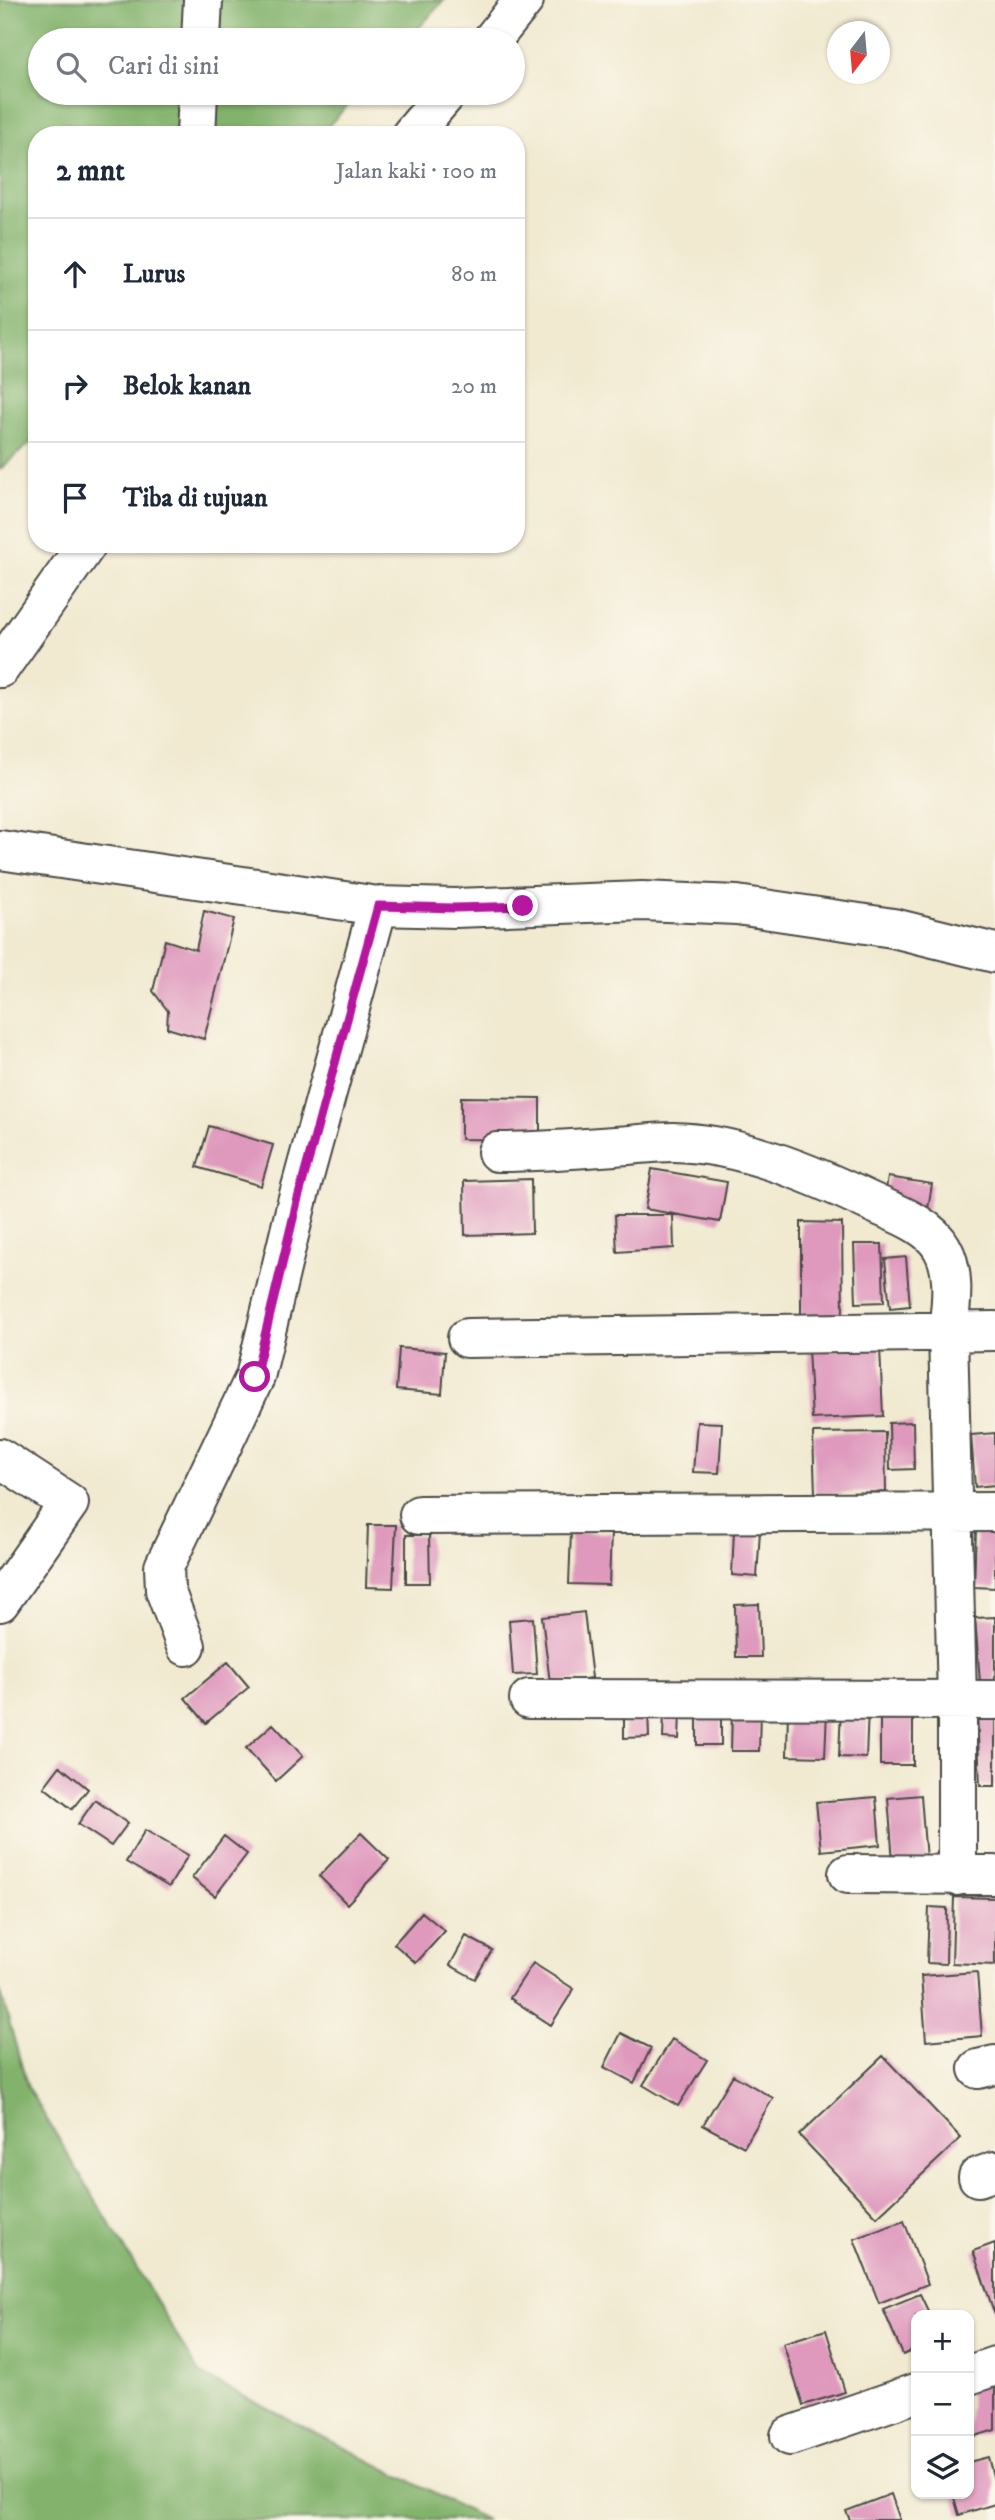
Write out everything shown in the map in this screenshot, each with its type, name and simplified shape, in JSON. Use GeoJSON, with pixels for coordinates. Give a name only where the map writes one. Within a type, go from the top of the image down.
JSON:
{"type":"FeatureCollection","features":[{"type":"Feature","properties":{"kind":"street"},"geometry":{"type":"LineString","coordinates":[[202,28],[203,0]]}},
{"type":"Feature","properties":{"kind":"street"},"geometry":{"type":"LineString","coordinates":[[502,28],[524,0]]}},
{"type":"Feature","properties":{"kind":"street"},"geometry":{"type":"LineString","coordinates":[[196,126],[197,105]]}},
{"type":"Feature","properties":{"kind":"street"},"geometry":{"type":"LineString","coordinates":[[419,126],[437,105]]}},
{"type":"Feature","properties":{"kind":"street"},"geometry":{"type":"LineString","coordinates":[[0,668],[81,553]]}},
{"type":"Feature","properties":{"kind":"street"},"geometry":{"type":"LineString","coordinates":[[0,850],[378,906],[455,908],[642,901],[737,905],[893,928],[995,953]]}},
{"type":"Feature","properties":{"kind":"street"},"geometry":{"type":"LineString","coordinates":[[186,1646],[165,1590],[164,1567],[255,1377],[297,1202],[378,906]]}},
{"type":"Feature","properties":{"kind":"street"},"geometry":{"type":"LineString","coordinates":[[497,1152],[544,1152],[674,1142],[732,1150],[804,1172],[904,1217],[930,1233],[943,1248],[950,1270],[951,1295],[948,1332],[957,1700],[957,1876]]}},
{"type":"Feature","properties":{"kind":"street"},"geometry":{"type":"LineString","coordinates":[[467,1338],[995,1331]]}},
{"type":"Feature","properties":{"kind":"street"},"geometry":{"type":"LineString","coordinates":[[0,1458],[69,1503],[0,1602]]}},
{"type":"Feature","properties":{"kind":"street"},"geometry":{"type":"LineString","coordinates":[[419,1515],[995,1511]]}},
{"type":"Feature","properties":{"kind":"street"},"geometry":{"type":"LineString","coordinates":[[529,1699],[995,1700]]}},
{"type":"Feature","properties":{"kind":"street"},"geometry":{"type":"LineString","coordinates":[[848,1874],[995,1875]]}},
{"type":"Feature","properties":{"kind":"street"},"geometry":{"type":"LineString","coordinates":[[974,2373],[995,2366]]}},
{"type":"Feature","properties":{"kind":"street"},"geometry":{"type":"LineString","coordinates":[[790,2436],[911,2395]]}},
{"type":"Feature","properties":{"kind":"green space"},"geometry":{"type":"Polygon","coordinates":[[[0,0],[444,0],[419,28],[28,28],[28,105],[348,105],[328,126],[28,126],[28,445],[0,469],[0,0]]]}},
{"type":"Feature","properties":{"kind":"green space"},"geometry":{"type":"Polygon","coordinates":[[[0,1990],[28,2088],[200,2374],[486,2520],[0,2520],[0,1990]]]}},
{"type":"Feature","properties":{"kind":"building"},"geometry":{"type":"Polygon","coordinates":[[[204,911],[234,919],[204,1039],[167,1028],[168,1011],[153,991],[165,940],[196,950],[204,911]]]}},
{"type":"Feature","properties":{"kind":"building"},"geometry":{"type":"Polygon","coordinates":[[[461,1097],[540,1098],[540,1140],[461,1139],[461,1097]]]}},
{"type":"Feature","properties":{"kind":"building"},"geometry":{"type":"Polygon","coordinates":[[[209,1126],[273,1145],[261,1186],[197,1167],[209,1126]]]}},
{"type":"Feature","properties":{"kind":"building"},"geometry":{"type":"Polygon","coordinates":[[[652,1169],[727,1182],[720,1222],[645,1209],[652,1169]]]}},
{"type":"Feature","properties":{"kind":"building"},"geometry":{"type":"Polygon","coordinates":[[[888,1177],[932,1184],[928,1209],[884,1201],[888,1177]]]}},
{"type":"Feature","properties":{"kind":"building"},"geometry":{"type":"Polygon","coordinates":[[[531,1179],[532,1233],[465,1235],[464,1181],[531,1179]]]}},
{"type":"Feature","properties":{"kind":"building"},"geometry":{"type":"Polygon","coordinates":[[[615,1215],[673,1215],[674,1248],[617,1252],[615,1215]]]}},
{"type":"Feature","properties":{"kind":"building"},"geometry":{"type":"Polygon","coordinates":[[[801,1222],[842,1223],[843,1319],[801,1320],[801,1222]]]}},
{"type":"Feature","properties":{"kind":"building"},"geometry":{"type":"Polygon","coordinates":[[[854,1244],[882,1244],[884,1302],[856,1303],[854,1244]]]}},
{"type":"Feature","properties":{"kind":"building"},"geometry":{"type":"Polygon","coordinates":[[[906,1257],[910,1306],[890,1308],[885,1259],[906,1257]]]}},
{"type":"Feature","properties":{"kind":"building"},"geometry":{"type":"Polygon","coordinates":[[[880,1347],[883,1416],[812,1419],[808,1350],[880,1347]]]}},
{"type":"Feature","properties":{"kind":"building"},"geometry":{"type":"Polygon","coordinates":[[[399,1348],[445,1352],[442,1394],[396,1390],[399,1348]]]}},
{"type":"Feature","properties":{"kind":"building"},"geometry":{"type":"Polygon","coordinates":[[[697,1422],[722,1423],[719,1473],[693,1472],[697,1422]]]}},
{"type":"Feature","properties":{"kind":"building"},"geometry":{"type":"Polygon","coordinates":[[[913,1422],[914,1469],[890,1470],[889,1423],[913,1422]]]}},
{"type":"Feature","properties":{"kind":"building"},"geometry":{"type":"Polygon","coordinates":[[[885,1432],[886,1492],[815,1494],[813,1433],[885,1432]]]}},
{"type":"Feature","properties":{"kind":"building"},"geometry":{"type":"Polygon","coordinates":[[[995,1433],[995,1485],[975,1487],[971,1435],[995,1433]]]}},
{"type":"Feature","properties":{"kind":"building"},"geometry":{"type":"Polygon","coordinates":[[[368,1525],[396,1525],[393,1588],[366,1587],[368,1525]]]}},
{"type":"Feature","properties":{"kind":"building"},"geometry":{"type":"Polygon","coordinates":[[[734,1530],[760,1531],[757,1577],[732,1575],[734,1530]]]}},
{"type":"Feature","properties":{"kind":"building"},"geometry":{"type":"Polygon","coordinates":[[[976,1531],[995,1531],[995,1588],[974,1587],[976,1531]]]}},
{"type":"Feature","properties":{"kind":"building"},"geometry":{"type":"Polygon","coordinates":[[[571,1532],[611,1533],[609,1585],[569,1584],[571,1532]]]}},
{"type":"Feature","properties":{"kind":"building"},"geometry":{"type":"Polygon","coordinates":[[[406,1535],[429,1535],[430,1583],[406,1583],[406,1535]]]}},
{"type":"Feature","properties":{"kind":"building"},"geometry":{"type":"Polygon","coordinates":[[[759,1604],[761,1657],[736,1657],[735,1605],[759,1604]]]}},
{"type":"Feature","properties":{"kind":"building"},"geometry":{"type":"Polygon","coordinates":[[[584,1612],[592,1678],[550,1683],[542,1617],[584,1612]]]}},
{"type":"Feature","properties":{"kind":"building"},"geometry":{"type":"Polygon","coordinates":[[[995,1617],[995,1681],[980,1682],[975,1618],[995,1617]]]}},
{"type":"Feature","properties":{"kind":"building"},"geometry":{"type":"Polygon","coordinates":[[[533,1618],[537,1674],[513,1675],[509,1620],[533,1618]]]}},
{"type":"Feature","properties":{"kind":"building"},"geometry":{"type":"Polygon","coordinates":[[[228,1662],[249,1687],[206,1723],[185,1698],[228,1662]]]}},
{"type":"Feature","properties":{"kind":"building"},"geometry":{"type":"Polygon","coordinates":[[[697,1703],[721,1703],[721,1745],[697,1745],[697,1703]]]}},
{"type":"Feature","properties":{"kind":"building"},"geometry":{"type":"Polygon","coordinates":[[[841,1708],[868,1709],[866,1758],[839,1757],[841,1708]]]}},
{"type":"Feature","properties":{"kind":"building"},"geometry":{"type":"Polygon","coordinates":[[[624,1709],[648,1709],[649,1737],[624,1738],[624,1709]]]}},
{"type":"Feature","properties":{"kind":"building"},"geometry":{"type":"Polygon","coordinates":[[[732,1710],[760,1710],[759,1751],[731,1751],[732,1710]]]}},
{"type":"Feature","properties":{"kind":"building"},"geometry":{"type":"Polygon","coordinates":[[[788,1710],[827,1711],[825,1757],[787,1756],[788,1710]]]}},
{"type":"Feature","properties":{"kind":"building"},"geometry":{"type":"Polygon","coordinates":[[[977,1710],[995,1710],[995,1786],[980,1786],[977,1710]]]}},
{"type":"Feature","properties":{"kind":"building"},"geometry":{"type":"Polygon","coordinates":[[[664,1712],[680,1713],[679,1739],[663,1738],[664,1712]]]}},
{"type":"Feature","properties":{"kind":"building"},"geometry":{"type":"Polygon","coordinates":[[[880,1712],[913,1712],[913,1765],[880,1765],[880,1712]]]}},
{"type":"Feature","properties":{"kind":"building"},"geometry":{"type":"Polygon","coordinates":[[[273,1724],[303,1756],[276,1781],[246,1748],[273,1724]]]}},
{"type":"Feature","properties":{"kind":"building"},"geometry":{"type":"Polygon","coordinates":[[[60,1766],[88,1789],[72,1809],[44,1787],[60,1766]]]}},
{"type":"Feature","properties":{"kind":"building"},"geometry":{"type":"Polygon","coordinates":[[[921,1795],[926,1860],[893,1862],[888,1798],[921,1795]]]}},
{"type":"Feature","properties":{"kind":"building"},"geometry":{"type":"Polygon","coordinates":[[[876,1797],[880,1845],[821,1851],[816,1802],[876,1797]]]}},
{"type":"Feature","properties":{"kind":"building"},"geometry":{"type":"Polygon","coordinates":[[[95,1800],[128,1823],[111,1846],[78,1824],[95,1800]]]}},
{"type":"Feature","properties":{"kind":"building"},"geometry":{"type":"Polygon","coordinates":[[[145,1830],[188,1855],[169,1887],[126,1862],[145,1830]]]}},
{"type":"Feature","properties":{"kind":"building"},"geometry":{"type":"Polygon","coordinates":[[[361,1833],[389,1860],[347,1904],[319,1876],[361,1833]]]}},
{"type":"Feature","properties":{"kind":"building"},"geometry":{"type":"Polygon","coordinates":[[[224,1836],[247,1854],[215,1896],[192,1878],[224,1836]]]}},
{"type":"Feature","properties":{"kind":"building"},"geometry":{"type":"Polygon","coordinates":[[[954,1897],[995,1898],[995,1965],[952,1963],[954,1897]]]}},
{"type":"Feature","properties":{"kind":"building"},"geometry":{"type":"Polygon","coordinates":[[[929,1907],[947,1908],[946,1964],[927,1963],[929,1907]]]}},
{"type":"Feature","properties":{"kind":"building"},"geometry":{"type":"Polygon","coordinates":[[[422,1912],[445,1931],[416,1963],[394,1944],[422,1912]]]}},
{"type":"Feature","properties":{"kind":"building"},"geometry":{"type":"Polygon","coordinates":[[[466,1936],[492,1950],[475,1979],[450,1965],[466,1936]]]}},
{"type":"Feature","properties":{"kind":"building"},"geometry":{"type":"Polygon","coordinates":[[[533,1963],[574,1989],[551,2025],[510,1998],[533,1963]]]}},
{"type":"Feature","properties":{"kind":"building"},"geometry":{"type":"Polygon","coordinates":[[[977,1972],[982,2036],[926,2041],[921,1976],[977,1972]]]}},
{"type":"Feature","properties":{"kind":"building"},"geometry":{"type":"Polygon","coordinates":[[[621,2033],[651,2048],[634,2083],[604,2067],[621,2033]]]}},
{"type":"Feature","properties":{"kind":"building"},"geometry":{"type":"Polygon","coordinates":[[[672,2039],[707,2060],[678,2106],[643,2085],[672,2039]]]}},
{"type":"Feature","properties":{"kind":"building"},"geometry":{"type":"Polygon","coordinates":[[[883,2056],[961,2138],[877,2217],[799,2135],[883,2056]]]}},
{"type":"Feature","properties":{"kind":"building"},"geometry":{"type":"Polygon","coordinates":[[[733,2075],[773,2098],[744,2147],[703,2125],[733,2075]]]}},
{"type":"Feature","properties":{"kind":"building"},"geometry":{"type":"Polygon","coordinates":[[[904,2221],[928,2284],[879,2303],[854,2239],[904,2221]]]}},
{"type":"Feature","properties":{"kind":"building"},"geometry":{"type":"Polygon","coordinates":[[[995,2243],[995,2315],[973,2251],[995,2243]]]}},
{"type":"Feature","properties":{"kind":"building"},"geometry":{"type":"Polygon","coordinates":[[[920,2294],[928,2310],[911,2310],[911,2351],[903,2355],[883,2309],[920,2294]]]}},
{"type":"Feature","properties":{"kind":"building"},"geometry":{"type":"Polygon","coordinates":[[[826,2330],[845,2392],[803,2405],[783,2343],[826,2330]]]}},
{"type":"Feature","properties":{"kind":"building"},"geometry":{"type":"Polygon","coordinates":[[[991,2378],[995,2389],[995,2430],[974,2436],[974,2436],[974,2383],[991,2378]]]}},
{"type":"Feature","properties":{"kind":"building"},"geometry":{"type":"Polygon","coordinates":[[[988,2457],[995,2484],[995,2504],[959,2515],[954,2499],[974,2499],[974,2461],[988,2457]]]}},
{"type":"Feature","properties":{"kind":"building"},"geometry":{"type":"Polygon","coordinates":[[[891,2494],[900,2520],[850,2520],[846,2511],[891,2494]]]}},
{"type":"Feature","properties":{"kind":"route"},"geometry":{"type":"LineString","coordinates":[[255,1377],[297,1202],[378,906],[523,906]]}}]}
